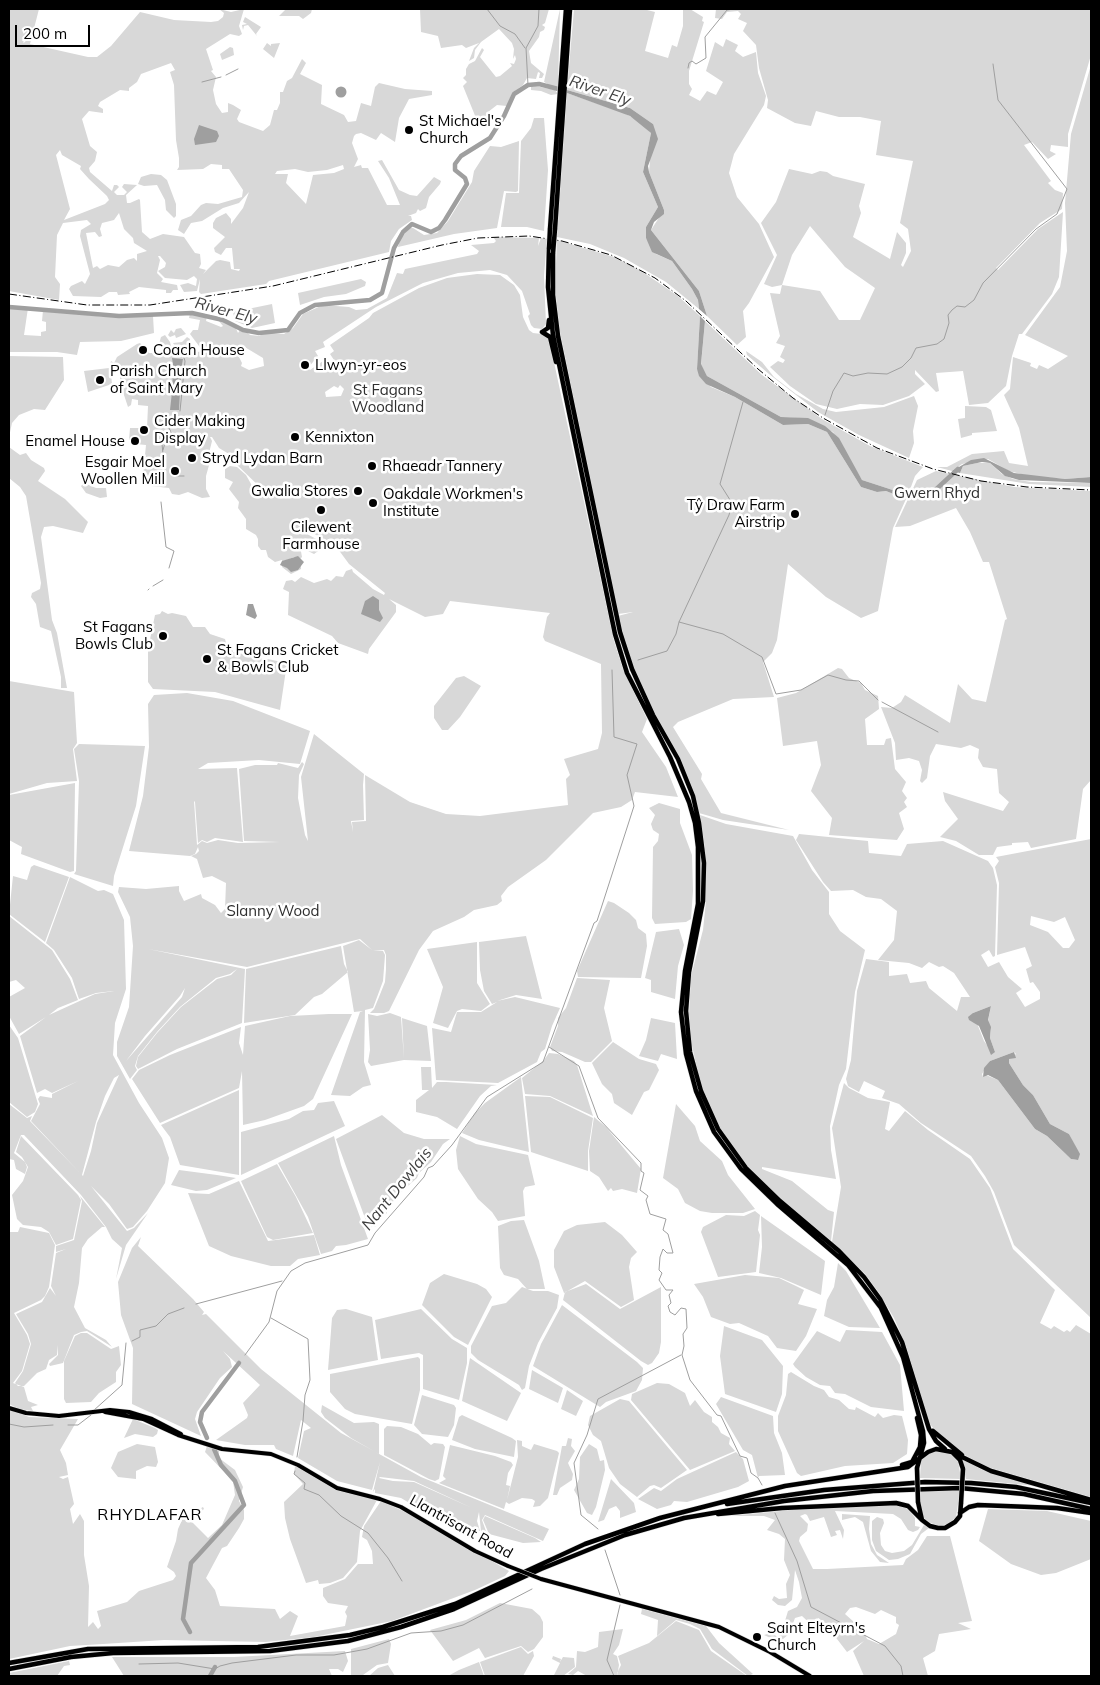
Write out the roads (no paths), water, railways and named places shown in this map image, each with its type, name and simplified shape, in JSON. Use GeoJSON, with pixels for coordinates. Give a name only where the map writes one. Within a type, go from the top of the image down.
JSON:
{"type":"FeatureCollection","features":[{"type":"Feature","properties":{"kind":"highway"},"geometry":{"type":"LineString","coordinates":[[564,73],[566,9]]}},
{"type":"Feature","properties":{"kind":"highway"},"geometry":{"type":"LineString","coordinates":[[570,9],[560,118],[553,229],[553,294],[557,330],[620,632],[632,669],[678,759],[697,823],[698,904],[685,970],[681,1012],[686,1054],[696,1091],[714,1132],[741,1169],[777,1204],[826,1242],[864,1277],[889,1314],[904,1348],[927,1424],[936,1441],[945,1449],[991,1471],[1091,1501]]}},
{"type":"Feature","properties":{"kind":"highway"},"geometry":{"type":"LineString","coordinates":[[553,229],[549,248],[546,292],[549,326],[542,332],[548,334],[551,339],[572,424]]}},
{"type":"Feature","properties":{"kind":"highway"},"geometry":{"type":"LineString","coordinates":[[548,264],[551,317],[620,649],[628,673],[691,801]]}},
{"type":"Feature","properties":{"kind":"highway"},"geometry":{"type":"LineString","coordinates":[[838,1253],[869,1290],[881,1308],[892,1328],[906,1368],[924,1434],[924,1443],[917,1468],[918,1502],[922,1520]]}},
{"type":"Feature","properties":{"kind":"highway"},"geometry":{"type":"LineString","coordinates":[[844,1476],[904,1465],[914,1460],[920,1447],[921,1435],[906,1368]]}},
{"type":"Feature","properties":{"kind":"highway"},"geometry":{"type":"LineString","coordinates":[[927,1424],[938,1437],[971,1462]]}},
{"type":"Feature","properties":{"kind":"highway"},"geometry":{"type":"LineString","coordinates":[[9,1669],[58,1659],[110,1652],[278,1645],[350,1635],[383,1627],[454,1604],[586,1544],[623,1530],[785,1486],[908,1467],[932,1450],[945,1449]]}},
{"type":"Feature","properties":{"kind":"highway"},"geometry":{"type":"LineString","coordinates":[[684,1518],[782,1508],[901,1503],[911,1508],[922,1520],[932,1527],[945,1528],[955,1522],[960,1513],[961,1503],[963,1470],[960,1460],[952,1452]]}},
{"type":"Feature","properties":{"kind":"highway"},"geometry":{"type":"LineString","coordinates":[[9,1663],[46,1655],[104,1648],[110,1652],[262,1652],[348,1641],[431,1618],[586,1550],[625,1535],[684,1518],[784,1498],[800,1493],[914,1482],[960,1482],[1027,1489],[1091,1501]]}},
{"type":"Feature","properties":{"kind":"highway"},"geometry":{"type":"LineString","coordinates":[[681,1513],[784,1498],[800,1499],[873,1491],[960,1488],[1024,1494],[1091,1511]]}},
{"type":"Feature","properties":{"kind":"highway"},"geometry":{"type":"LineString","coordinates":[[960,1513],[968,1507],[978,1505],[1091,1511]]}},
{"type":"Feature","properties":{"kind":"main road","name":"Llantrisant Road"},"geometry":{"type":"LineString","coordinates":[[9,1408],[26,1414],[60,1416],[116,1410],[142,1415],[183,1436],[222,1449],[266,1452],[337,1488],[380,1498],[401,1507],[461,1543],[508,1566],[541,1579],[719,1627],[770,1652],[810,1676]]}},
{"type":"Feature","properties":{"kind":"waterway"},"geometry":{"type":"LineString","coordinates":[[487,9],[500,26],[515,34],[525,48]]}},
{"type":"Feature","properties":{"kind":"waterway"},"geometry":{"type":"LineString","coordinates":[[528,85],[526,48],[538,26],[539,9]]}},
{"type":"Feature","properties":{"kind":"waterway"},"geometry":{"type":"LineString","coordinates":[[688,68],[689,63],[692,61],[696,64],[706,58],[705,37],[727,10],[734,9]]}},
{"type":"Feature","properties":{"kind":"waterway"},"geometry":{"type":"LineString","coordinates":[[825,415],[833,391],[844,373],[853,376],[868,373],[887,374],[902,367],[911,358],[916,348],[937,344],[944,339],[949,323],[948,315],[952,310],[957,306],[965,307],[974,300],[983,283],[1036,229],[1057,214],[1067,189],[998,100],[993,64]]}},
{"type":"Feature","properties":{"kind":"waterway"},"geometry":{"type":"LineString","coordinates":[[226,75],[238,69]]}},
{"type":"Feature","properties":{"kind":"waterway"},"geometry":{"type":"LineString","coordinates":[[202,82],[221,77]]}},
{"type":"Feature","properties":{"kind":"waterway","name":"River Ely"},"geometry":{"type":"LineString","coordinates":[[9,307],[119,316],[192,313],[223,320],[243,330],[259,333],[288,330],[300,313],[315,305],[370,300],[382,293],[394,248],[403,232],[412,224],[431,232],[439,228],[445,220],[467,184],[465,178],[455,170],[455,164],[461,156],[490,138],[504,116],[514,94],[528,85],[539,84],[562,90]]}},
{"type":"Feature","properties":{"kind":"waterway"},"geometry":{"type":"LineString","coordinates":[[180,411],[185,361],[182,352]]}},
{"type":"Feature","properties":{"kind":"waterway"},"geometry":{"type":"LineString","coordinates":[[743,402],[720,484],[732,503],[729,515],[679,622],[723,634],[762,657],[776,694],[801,690],[828,675],[859,681],[878,700]]}},
{"type":"Feature","properties":{"kind":"waterway"},"geometry":{"type":"LineString","coordinates":[[163,454],[162,444],[167,443],[168,438],[173,437],[169,428]]}},
{"type":"Feature","properties":{"kind":"waterway"},"geometry":{"type":"LineString","coordinates":[[163,450],[165,443]]}},
{"type":"Feature","properties":{"kind":"waterway","name":"River Ely"},"geometry":{"type":"LineString","coordinates":[[903,495],[931,494],[958,469]]}},
{"type":"Feature","properties":{"kind":"waterway"},"geometry":{"type":"LineString","coordinates":[[178,476],[184,476]]}},
{"type":"Feature","properties":{"kind":"waterway"},"geometry":{"type":"LineString","coordinates":[[161,502],[166,547],[174,551],[169,568]]}},
{"type":"Feature","properties":{"kind":"waterway"},"geometry":{"type":"LineString","coordinates":[[153,586],[163,580]]}},
{"type":"Feature","properties":{"kind":"waterway"},"geometry":{"type":"LineString","coordinates":[[638,660],[667,651],[676,634],[679,622]]}},
{"type":"Feature","properties":{"kind":"waterway","name":"Nant Dowlais"},"geometry":{"type":"LineString","coordinates":[[245,1355],[269,1322],[277,1291],[291,1271],[305,1263],[368,1245],[375,1233],[424,1177],[428,1168],[433,1166],[452,1145],[487,1097],[543,1062],[594,923],[597,921],[634,806],[627,775],[637,744],[614,737],[612,670]]}},
{"type":"Feature","properties":{"kind":"waterway"},"geometry":{"type":"LineString","coordinates":[[882,702],[938,732]]}},
{"type":"Feature","properties":{"kind":"waterway"},"geometry":{"type":"LineString","coordinates":[[549,1047],[579,1066],[598,1118],[641,1163],[641,1171],[644,1173],[640,1190],[648,1196],[646,1200],[650,1214],[666,1219],[663,1230],[668,1234],[673,1253],[667,1253],[663,1249],[659,1270],[662,1273],[659,1280],[666,1290],[673,1290],[669,1295],[671,1303],[668,1306],[670,1312],[675,1315],[681,1308],[686,1309],[687,1328],[683,1334],[684,1346],[682,1355],[690,1380],[717,1415],[721,1416],[740,1456],[747,1458],[751,1473],[758,1478],[762,1485]]}},
{"type":"Feature","properties":{"kind":"waterway"},"geometry":{"type":"LineString","coordinates":[[196,1304],[282,1281]]}},
{"type":"Feature","properties":{"kind":"waterway"},"geometry":{"type":"LineString","coordinates":[[132,1341],[140,1337],[140,1330],[156,1326],[168,1314],[184,1308]]}},
{"type":"Feature","properties":{"kind":"waterway"},"geometry":{"type":"LineString","coordinates":[[271,1318],[308,1339],[310,1380],[305,1395],[297,1457]]}},
{"type":"Feature","properties":{"kind":"waterway"},"geometry":{"type":"LineString","coordinates":[[93,1411],[122,1385],[126,1343]]}},
{"type":"Feature","properties":{"kind":"waterway"},"geometry":{"type":"LineString","coordinates":[[598,1529],[581,1515],[574,1463],[587,1435],[598,1399],[681,1355]]}},
{"type":"Feature","properties":{"kind":"waterway","name":"Nant Dowlais"},"geometry":{"type":"LineString","coordinates":[[207,1438],[200,1422],[202,1412],[239,1363]]}},
{"type":"Feature","properties":{"kind":"waterway"},"geometry":{"type":"LineString","coordinates":[[68,1425],[78,1425],[91,1415]]}},
{"type":"Feature","properties":{"kind":"waterway"},"geometry":{"type":"LineString","coordinates":[[9,1424],[24,1427],[53,1425]]}},
{"type":"Feature","properties":{"kind":"waterway","name":"Nant Dowlais"},"geometry":{"type":"LineString","coordinates":[[190,1632],[183,1619],[191,1563],[244,1505],[235,1481],[221,1465],[214,1449]]}},
{"type":"Feature","properties":{"kind":"waterway"},"geometry":{"type":"LineString","coordinates":[[295,1471],[294,1474],[305,1483],[304,1489],[319,1495],[341,1516],[368,1533],[388,1558],[402,1581]]}},
{"type":"Feature","properties":{"kind":"waterway"},"geometry":{"type":"LineString","coordinates":[[775,1513],[797,1561],[811,1607],[885,1646],[901,1666],[903,1676]]}},
{"type":"Feature","properties":{"kind":"waterway"},"geometry":{"type":"LineString","coordinates":[[605,1550],[620,1595]]}},
{"type":"Feature","properties":{"kind":"waterway"},"geometry":{"type":"LineString","coordinates":[[139,1664],[178,1663],[215,1669],[232,1663],[296,1655],[334,1655],[367,1649],[411,1633],[441,1631],[463,1625],[532,1589]]}},
{"type":"Feature","properties":{"kind":"waterway"},"geometry":{"type":"LineString","coordinates":[[614,1676],[607,1660],[620,1605]]}},
{"type":"Feature","properties":{"kind":"waterway"},"geometry":{"type":"LineString","coordinates":[[210,1676],[215,1667]]}},
{"type":"Feature","properties":{"kind":"railway"},"geometry":{"type":"LineString","coordinates":[[9,294],[87,305],[150,305],[273,286],[478,238],[529,236],[562,241],[611,255],[655,278],[686,301],[758,369],[793,398],[823,418],[877,448],[933,469],[981,481],[1027,487],[1091,490]]}},
{"type":"Feature","properties":{"kind":"place","name":"St Michael's Church"},"geometry":{"type":"Point","coordinates":[409,130]}},
{"type":"Feature","properties":{"kind":"place","name":"Coach House"},"geometry":{"type":"Point","coordinates":[143,350]}},
{"type":"Feature","properties":{"kind":"place","name":"Llwyn-yr-eos"},"geometry":{"type":"Point","coordinates":[305,365]}},
{"type":"Feature","properties":{"kind":"place","name":"Parish Church of Saint Mary"},"geometry":{"type":"Point","coordinates":[100,380]}},
{"type":"Feature","properties":{"kind":"place","name":"Cider Making Display"},"geometry":{"type":"Point","coordinates":[144,430]}},
{"type":"Feature","properties":{"kind":"place","name":"Kennixton"},"geometry":{"type":"Point","coordinates":[295,437]}},
{"type":"Feature","properties":{"kind":"place","name":"Enamel House"},"geometry":{"type":"Point","coordinates":[135,441]}},
{"type":"Feature","properties":{"kind":"place","name":"Stryd Lydan Barn"},"geometry":{"type":"Point","coordinates":[192,458]}},
{"type":"Feature","properties":{"kind":"place","name":"Rhaeadr Tannery"},"geometry":{"type":"Point","coordinates":[372,466]}},
{"type":"Feature","properties":{"kind":"place","name":"Esgair Moel Woollen Mill"},"geometry":{"type":"Point","coordinates":[175,471]}},
{"type":"Feature","properties":{"kind":"place","name":"Gwalia Stores"},"geometry":{"type":"Point","coordinates":[358,491]}},
{"type":"Feature","properties":{"kind":"place","name":"Oakdale Workmen's Institute"},"geometry":{"type":"Point","coordinates":[373,503]}},
{"type":"Feature","properties":{"kind":"place","name":"Cilewent Farmhouse"},"geometry":{"type":"Point","coordinates":[321,510]}},
{"type":"Feature","properties":{"kind":"place","name":"Tŷ Draw Farm Airstrip"},"geometry":{"type":"Point","coordinates":[795,514]}},
{"type":"Feature","properties":{"kind":"place","name":"St Fagans Bowls Club"},"geometry":{"type":"Point","coordinates":[163,636]}},
{"type":"Feature","properties":{"kind":"place","name":"St Fagans Cricket & Bowls Club"},"geometry":{"type":"Point","coordinates":[207,659]}},
{"type":"Feature","properties":{"kind":"place","name":"Saint Elteyrn's Church"},"geometry":{"type":"Point","coordinates":[757,1637]}},
{"type":"Feature","properties":{"kind":"district","name":"RHYDLAFAR"},"geometry":{"type":"Point","coordinates":[150,1515]}},
{"type":"Feature","properties":{"kind":"park label","name":"St Fagans Woodland"},"geometry":{"type":"Point","coordinates":[388,398]}},
{"type":"Feature","properties":{"kind":"park label","name":"Gwern Rhyd"},"geometry":{"type":"Point","coordinates":[937,493]}},
{"type":"Feature","properties":{"kind":"park label","name":"Slanny Wood"},"geometry":{"type":"Point","coordinates":[273,911]}}]}
